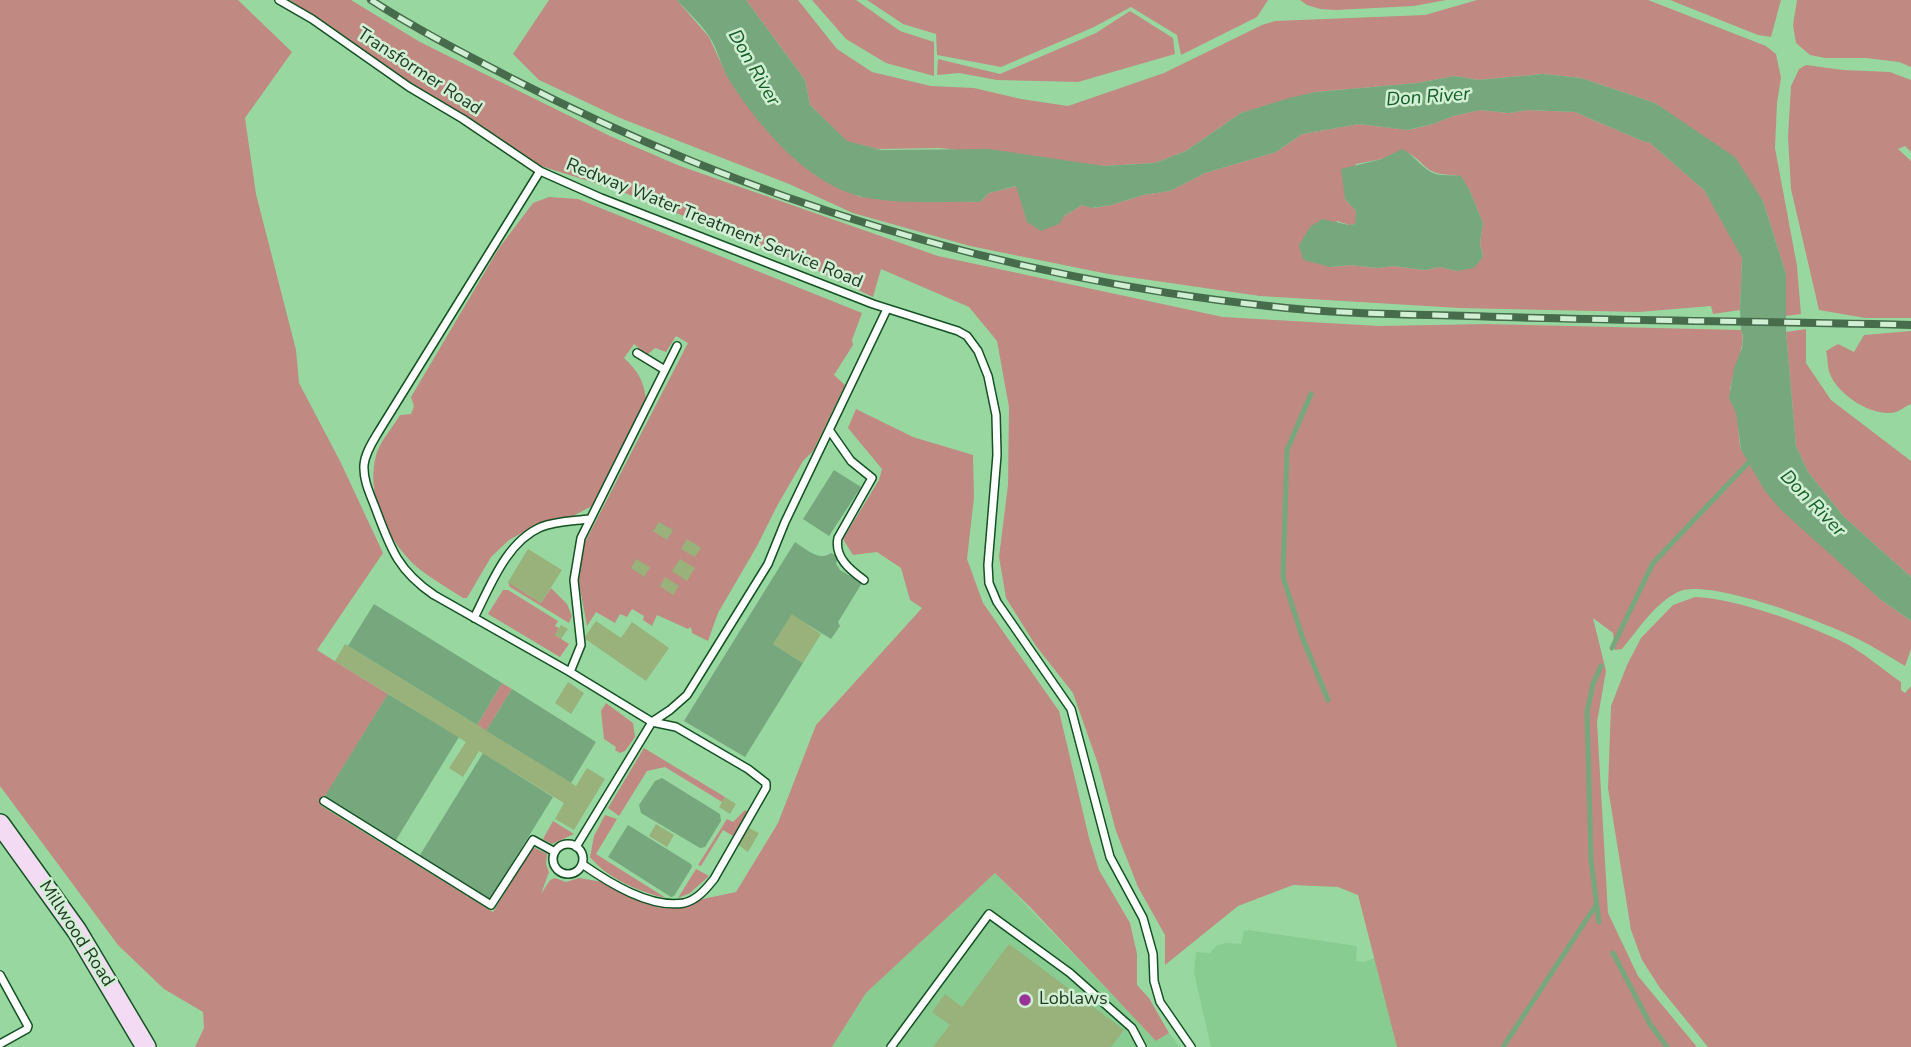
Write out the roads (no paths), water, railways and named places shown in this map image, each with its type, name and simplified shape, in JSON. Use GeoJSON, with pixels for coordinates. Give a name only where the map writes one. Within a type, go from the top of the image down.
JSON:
{"type":"FeatureCollection","features":[{"type":"Feature","properties":{"kind":"main road","name":"Millwood Road"},"geometry":{"type":"LineString","coordinates":[[0,824],[77,931],[140,1041]]}},
{"type":"Feature","properties":{"kind":"lane","name":"Transformer Road"},"geometry":{"type":"LineString","coordinates":[[279,0],[312,19],[409,87],[463,119],[540,171]]}},
{"type":"Feature","properties":{"kind":"lane","name":"Redway Water Treatment Service Road"},"geometry":{"type":"LineString","coordinates":[[582,864],[638,895],[654,901],[685,903],[707,889],[766,788],[763,779],[676,727],[652,722],[424,589],[399,564],[388,545],[366,485],[364,461],[379,431],[540,171],[601,198],[887,309],[958,331],[967,337],[978,351],[988,376],[996,415],[997,455],[989,583],[1009,621],[1048,672],[1071,709],[1110,857],[1143,918],[1153,954],[1154,981],[1160,1002],[1191,1047]]}},
{"type":"Feature","properties":{"kind":"lane"},"geometry":{"type":"LineString","coordinates":[[576,847],[652,722],[687,695],[768,564],[785,522],[887,309]]}},
{"type":"Feature","properties":{"kind":"lane"},"geometry":{"type":"LineString","coordinates":[[570,672],[581,643],[574,588],[575,564],[581,538],[677,346]]}},
{"type":"Feature","properties":{"kind":"lane"},"geometry":{"type":"LineString","coordinates":[[637,353],[666,370]]}},
{"type":"Feature","properties":{"kind":"lane"},"geometry":{"type":"LineString","coordinates":[[830,431],[851,461],[872,478],[836,546],[846,568],[864,580]]}},
{"type":"Feature","properties":{"kind":"lane"},"geometry":{"type":"LineString","coordinates":[[474,618],[504,563],[526,536],[550,524],[589,519]]}},
{"type":"Feature","properties":{"kind":"lane"},"geometry":{"type":"LineString","coordinates":[[324,801],[491,905],[533,840],[555,852]]}},
{"type":"Feature","properties":{"kind":"lane"},"geometry":{"type":"LineString","coordinates":[[562,845],[576,847],[582,855],[582,864],[572,873],[562,873],[553,861],[555,852],[562,845]]}},
{"type":"Feature","properties":{"kind":"lane"},"geometry":{"type":"LineString","coordinates":[[891,1047],[989,914],[1080,982],[1132,1028],[1142,1047]]}},
{"type":"Feature","properties":{"kind":"lane"},"geometry":{"type":"LineString","coordinates":[[0,975],[28,1024],[27,1029],[0,1044]]}},
{"type":"Feature","properties":{"kind":"water","name":"Don River"},"geometry":{"type":"Polygon","coordinates":[[[677,0],[746,0],[805,80],[810,105],[847,141],[881,150],[989,149],[1104,166],[1155,163],[1186,151],[1241,113],[1289,98],[1316,92],[1418,83],[1455,76],[1478,80],[1543,74],[1581,78],[1655,103],[1735,157],[1763,201],[1786,274],[1786,332],[1796,446],[1808,472],[1844,517],[1911,577],[1911,621],[1880,599],[1781,510],[1765,491],[1741,450],[1736,413],[1729,398],[1734,368],[1742,348],[1742,258],[1704,190],[1649,142],[1575,112],[1528,110],[1509,113],[1480,110],[1408,130],[1359,124],[1302,134],[1276,152],[1205,173],[1170,191],[1143,195],[1111,205],[1092,208],[1082,205],[1064,216],[1059,224],[1041,231],[1027,222],[1016,186],[989,193],[980,202],[906,202],[863,197],[822,180],[786,151],[755,116],[729,80],[709,36],[677,0]]]}},
{"type":"Feature","properties":{"kind":"water"},"geometry":{"type":"Polygon","coordinates":[[[1402,149],[1431,172],[1461,176],[1469,189],[1483,223],[1480,243],[1483,257],[1474,268],[1457,271],[1440,267],[1425,270],[1393,266],[1330,267],[1303,260],[1299,245],[1310,227],[1322,219],[1355,224],[1356,211],[1345,199],[1341,169],[1382,159],[1402,149]]]}},
{"type":"Feature","properties":{"kind":"water"},"geometry":{"type":"Polygon","coordinates":[[[834,470],[861,487],[829,536],[803,519],[834,470]]]}},
{"type":"Feature","properties":{"kind":"water"},"geometry":{"type":"Polygon","coordinates":[[[795,542],[817,555],[831,553],[838,557],[836,564],[840,570],[862,583],[838,622],[840,626],[831,639],[792,615],[773,644],[803,663],[745,757],[684,721],[795,542]]]}},
{"type":"Feature","properties":{"kind":"water"},"geometry":{"type":"Polygon","coordinates":[[[374,604],[502,683],[477,725],[348,646],[374,604]]]}},
{"type":"Feature","properties":{"kind":"water"},"geometry":{"type":"Polygon","coordinates":[[[512,689],[596,742],[571,783],[486,731],[512,689]]]}},
{"type":"Feature","properties":{"kind":"water"},"geometry":{"type":"Polygon","coordinates":[[[388,694],[459,737],[396,840],[325,796],[388,694]]]}},
{"type":"Feature","properties":{"kind":"water"},"geometry":{"type":"Polygon","coordinates":[[[483,753],[553,797],[490,899],[420,855],[483,753]]]}},
{"type":"Feature","properties":{"kind":"water"},"geometry":{"type":"Polygon","coordinates":[[[662,778],[720,814],[721,821],[705,847],[700,848],[641,813],[639,805],[655,781],[662,778]]]}},
{"type":"Feature","properties":{"kind":"water"},"geometry":{"type":"Polygon","coordinates":[[[628,825],[691,864],[692,867],[674,896],[671,897],[608,857],[628,825]]]}},
{"type":"Feature","properties":{"kind":"waterway"},"geometry":{"type":"LineString","coordinates":[[1311,394],[1287,450],[1283,577],[1303,639],[1328,700]]}},
{"type":"Feature","properties":{"kind":"waterway"},"geometry":{"type":"LineString","coordinates":[[1612,648],[1653,563],[1752,459]]}},
{"type":"Feature","properties":{"kind":"waterway"},"geometry":{"type":"LineString","coordinates":[[1599,922],[1591,860],[1587,712],[1593,684],[1601,666]]}},
{"type":"Feature","properties":{"kind":"waterway"},"geometry":{"type":"LineString","coordinates":[[1503,1047],[1596,905]]}},
{"type":"Feature","properties":{"kind":"waterway"},"geometry":{"type":"LineString","coordinates":[[1613,953],[1650,1024],[1667,1047]]}},
{"type":"Feature","properties":{"kind":"railway"},"geometry":{"type":"LineString","coordinates":[[371,0],[422,31],[511,78],[600,122],[692,161],[879,227],[975,254],[1072,276],[1169,293],[1293,309],[1343,312],[1911,325]]}},
{"type":"Feature","properties":{"kind":"place","name":"Loblaws"},"geometry":{"type":"Point","coordinates":[1025,1000]}}]}
